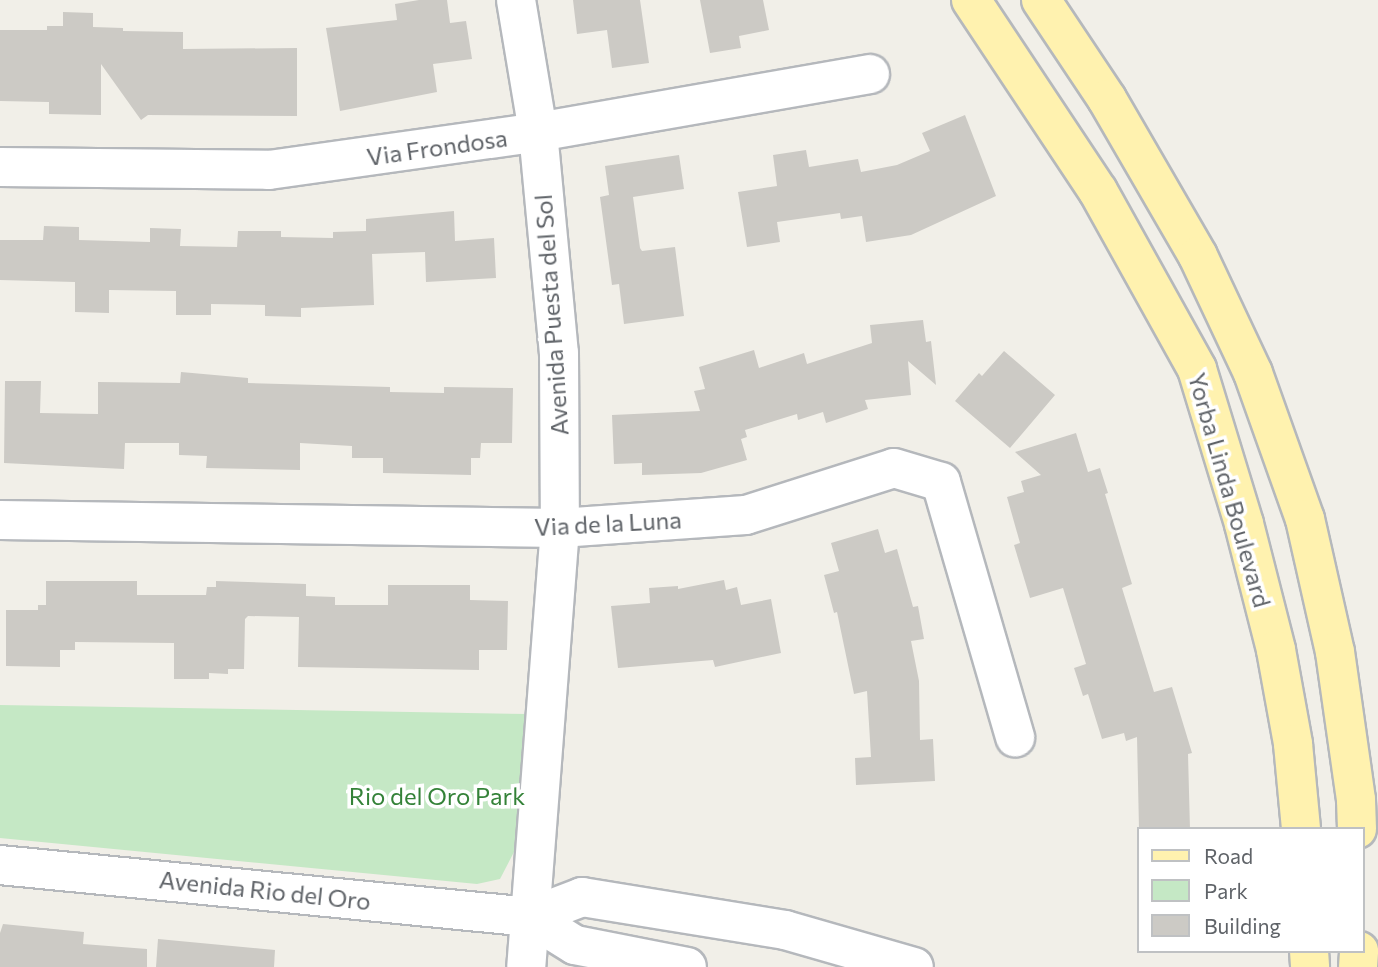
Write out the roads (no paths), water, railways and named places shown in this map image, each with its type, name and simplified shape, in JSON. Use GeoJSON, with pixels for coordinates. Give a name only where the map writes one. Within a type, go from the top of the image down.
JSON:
{"type":"FeatureCollection","features":[{"type":"Feature","properties":{"kind":"main road","name":"Yorba Linda Boulevard"},"geometry":{"type":"LineString","coordinates":[[971,0],[1098,191],[1196,369],[1244,524],[1276,650],[1293,744],[1301,827]]}},
{"type":"Feature","properties":{"kind":"main road"},"geometry":{"type":"LineString","coordinates":[[1041,0],[1107,99],[1198,256],[1253,373],[1305,519],[1335,652],[1356,800],[1357,827]]}},
{"type":"Feature","properties":{"kind":"street","name":"Avenida Puesta del Sol"},"geometry":{"type":"LineString","coordinates":[[516,0],[538,132],[559,353],[560,528],[526,967]]}},
{"type":"Feature","properties":{"kind":"street","name":"Via Frondosa"},"geometry":{"type":"LineString","coordinates":[[0,167],[270,170],[538,132],[870,74]]}},
{"type":"Feature","properties":{"kind":"street","name":"Via de la Luna"},"geometry":{"type":"LineString","coordinates":[[0,520],[560,528],[746,515],[894,468],[941,482],[1015,737]]}},
{"type":"Feature","properties":{"kind":"street","name":"Avenida Rio del Oro"},"geometry":{"type":"LineString","coordinates":[[0,865],[530,917],[575,945],[687,967]]}},
{"type":"Feature","properties":{"kind":"street","name":"Avenida Rio del Oro"},"geometry":{"type":"LineString","coordinates":[[530,917],[582,897],[785,930],[914,967]]}},
{"type":"Feature","properties":{"kind":"park label","name":"Rio del Oro Park"},"geometry":{"type":"Point","coordinates":[437,796]}}]}
